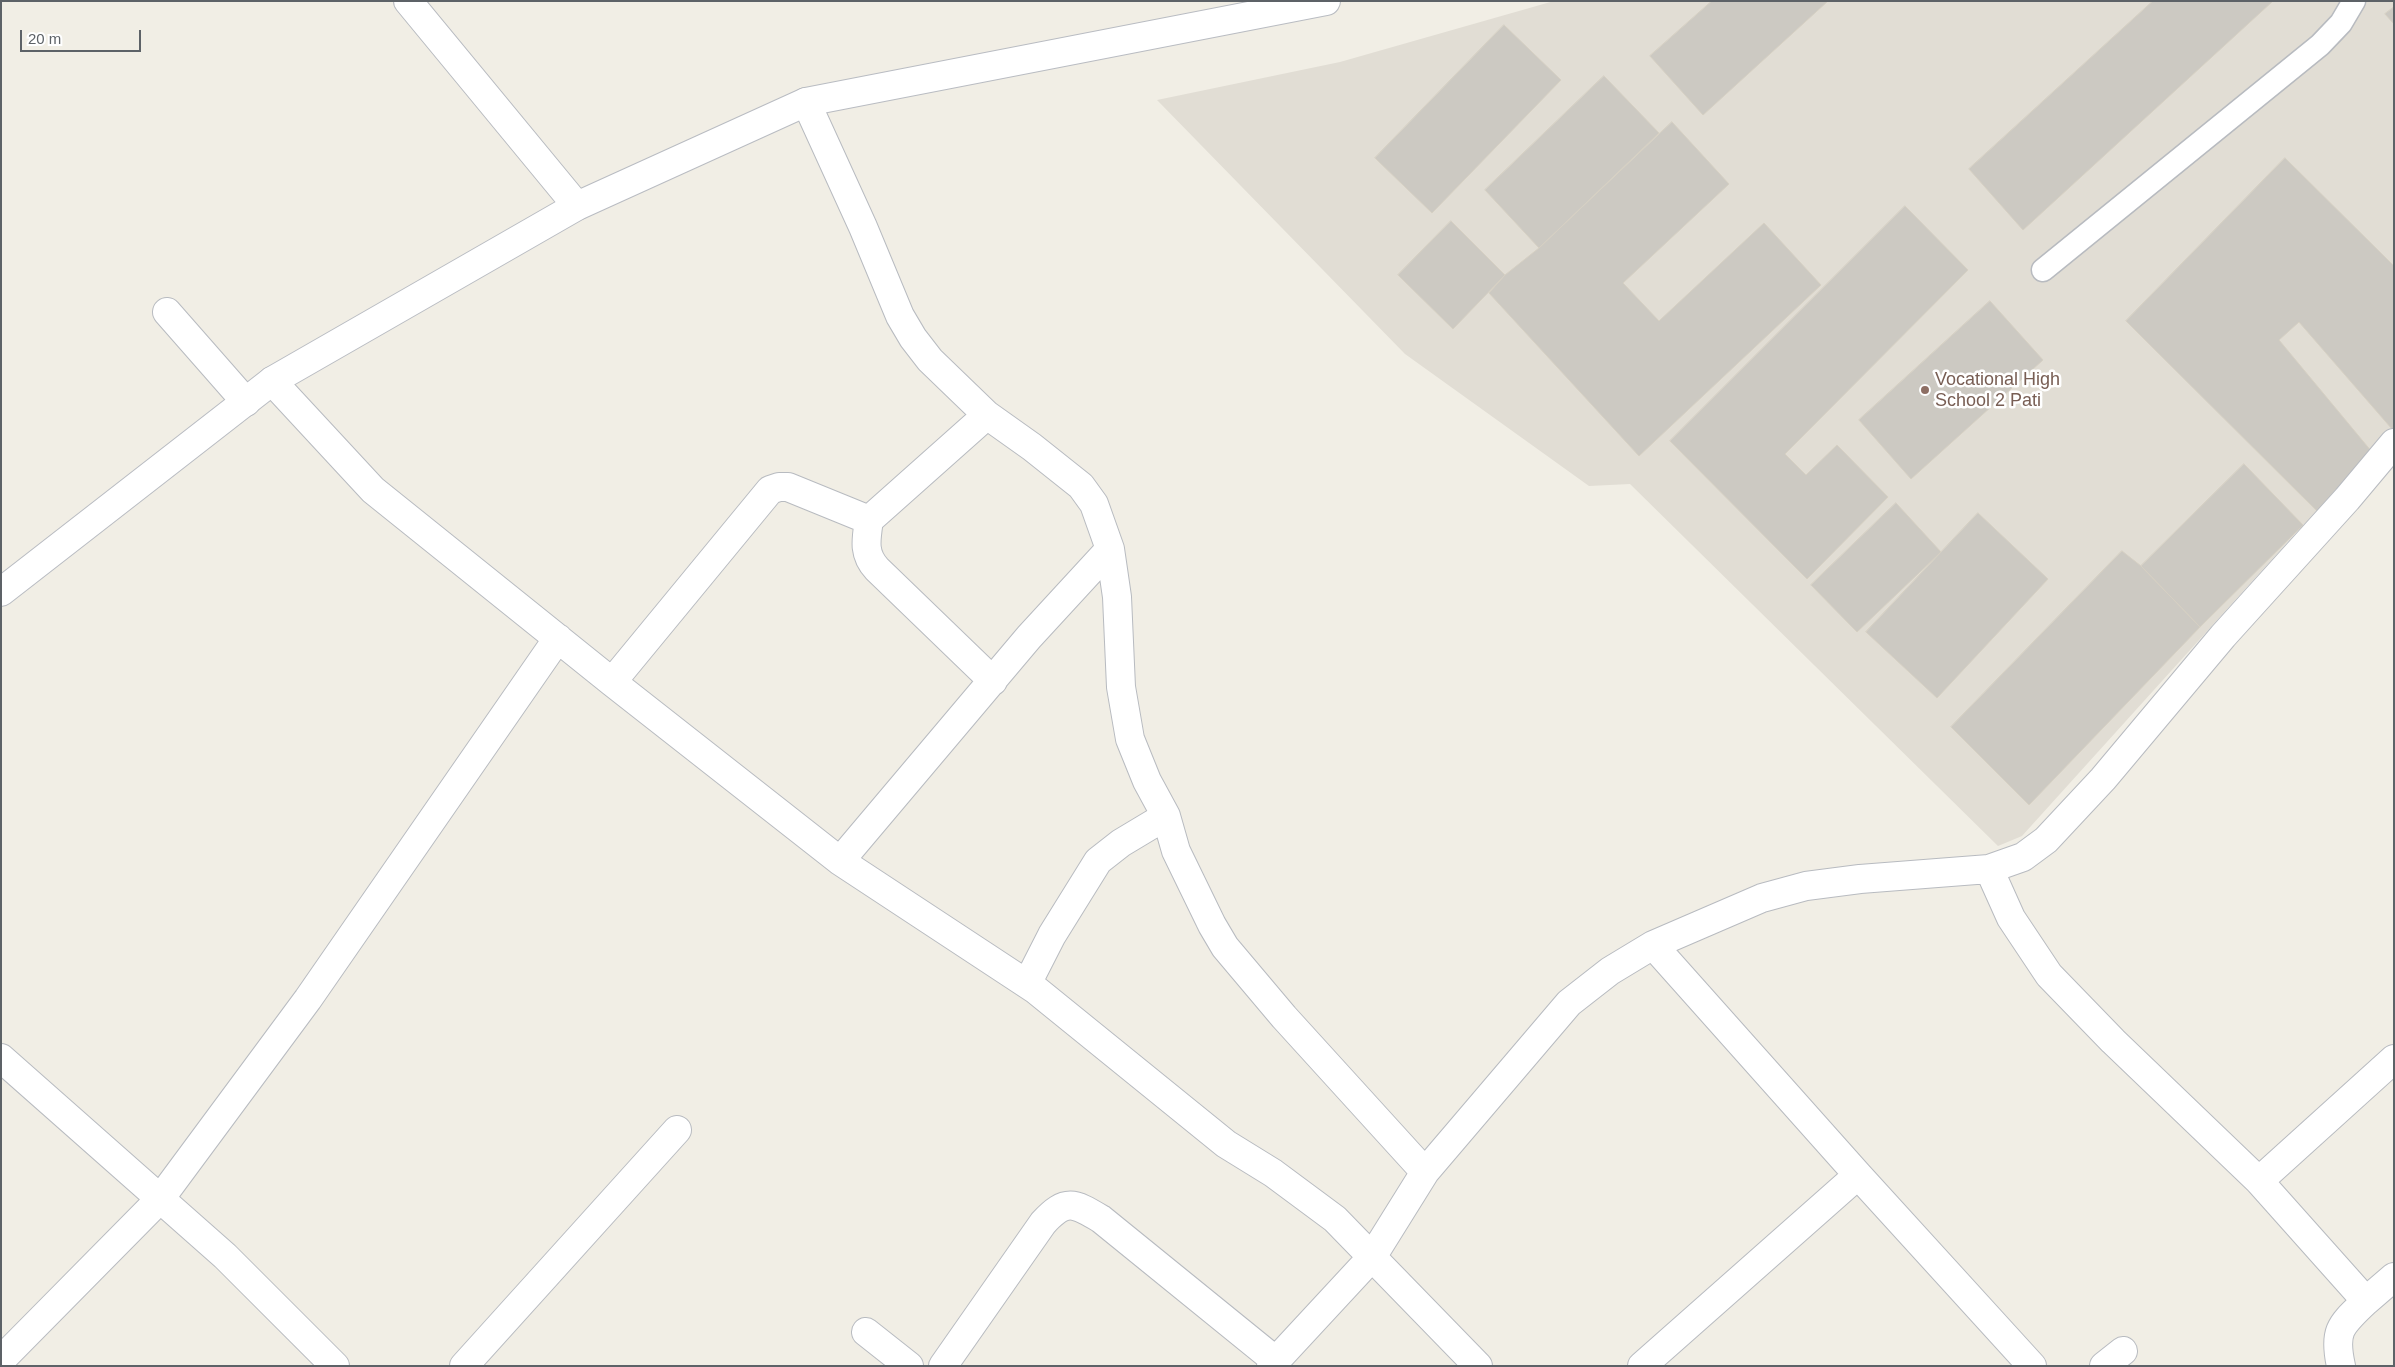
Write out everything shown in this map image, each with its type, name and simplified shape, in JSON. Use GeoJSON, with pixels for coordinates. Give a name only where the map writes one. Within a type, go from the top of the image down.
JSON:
{"type":"FeatureCollection","features":[{"type":"Feature","properties":{"kind":"street"},"geometry":{"type":"LineString","coordinates":[[408,1],[577,206]]}},
{"type":"Feature","properties":{"kind":"street"},"geometry":{"type":"LineString","coordinates":[[1,592],[272,381],[577,206],[806,102],[1326,1]]}},
{"type":"Feature","properties":{"kind":"street"},"geometry":{"type":"LineString","coordinates":[[806,102],[863,227],[900,316],[930,360],[987,415],[1032,446],[1081,486],[1094,504],[1110,549],[1117,596],[1120,687],[1130,739],[1147,781],[1166,816],[1176,851],[1202,908],[1225,947],[1284,1017],[1425,1172]]}},
{"type":"Feature","properties":{"kind":"street"},"geometry":{"type":"LineString","coordinates":[[168,312],[246,402]]}},
{"type":"Feature","properties":{"kind":"street"},"geometry":{"type":"LineString","coordinates":[[272,381],[373,490],[612,682],[840,861],[1027,984],[1226,1144],[1273,1173],[1335,1219],[1478,1366]]}},
{"type":"Feature","properties":{"kind":"street"},"geometry":{"type":"LineString","coordinates":[[987,415],[869,520],[866,550],[870,561],[993,681]]}},
{"type":"Feature","properties":{"kind":"street"},"geometry":{"type":"LineString","coordinates":[[943,1366],[1043,1223],[1066,1204],[1078,1206],[1101,1219],[1273,1363],[1372,1257],[1425,1172],[1569,1003],[1610,972],[1653,945],[1762,898],[1806,886],[1860,879],[1989,869],[2023,857],[2046,840],[2103,779],[2223,636],[2348,499],[2394,443]]}},
{"type":"Feature","properties":{"kind":"street"},"geometry":{"type":"LineString","coordinates":[[612,682],[770,490],[779,487],[788,488],[869,520]]}},
{"type":"Feature","properties":{"kind":"street"},"geometry":{"type":"LineString","coordinates":[[840,861],[1029,637],[1110,549]]}},
{"type":"Feature","properties":{"kind":"street"},"geometry":{"type":"LineString","coordinates":[[1,1360],[160,1199],[308,999],[558,638]]}},
{"type":"Feature","properties":{"kind":"street"},"geometry":{"type":"LineString","coordinates":[[1027,984],[1052,935],[1098,861],[1121,843],[1166,816]]}},
{"type":"Feature","properties":{"kind":"street"},"geometry":{"type":"LineString","coordinates":[[1989,869],[2011,918],[2049,975],[2112,1041],[2259,1181],[2366,1300]]}},
{"type":"Feature","properties":{"kind":"street"},"geometry":{"type":"LineString","coordinates":[[1653,945],[1858,1176],[2032,1366]]}},
{"type":"Feature","properties":{"kind":"street"},"geometry":{"type":"LineString","coordinates":[[1,1058],[225,1256],[335,1366]]}},
{"type":"Feature","properties":{"kind":"street"},"geometry":{"type":"LineString","coordinates":[[2259,1181],[2394,1059]]}},
{"type":"Feature","properties":{"kind":"street"},"geometry":{"type":"LineString","coordinates":[[464,1366],[677,1130]]}},
{"type":"Feature","properties":{"kind":"street"},"geometry":{"type":"LineString","coordinates":[[1642,1366],[1858,1176]]}},
{"type":"Feature","properties":{"kind":"street"},"geometry":{"type":"LineString","coordinates":[[2341,1366],[2336,1344],[2340,1330],[2366,1300],[2394,1277]]}},
{"type":"Feature","properties":{"kind":"street"},"geometry":{"type":"LineString","coordinates":[[866,1332],[909,1366]]}},
{"type":"Feature","properties":{"kind":"lane"},"geometry":{"type":"LineString","coordinates":[[2043,270],[2320,45],[2341,23],[2354,1]]}},
{"type":"Feature","properties":{"kind":"shaded area","name":"Vocational High School 2 Pati"},"geometry":{"type":"Polygon","coordinates":[[[1554,1],[2394,1],[2394,427],[2320,514],[2303,525],[2022,836],[1998,846],[1630,484],[1589,486],[1405,354],[1157,100],[1340,62],[1554,1]]]}},
{"type":"Feature","properties":{"kind":"building"},"geometry":{"type":"Polygon","coordinates":[[[1712,1],[1828,1],[1703,115],[1650,56],[1712,1]]]}},
{"type":"Feature","properties":{"kind":"building"},"geometry":{"type":"Polygon","coordinates":[[[2153,1],[2273,1],[2023,230],[1969,169],[2153,1]]]}},
{"type":"Feature","properties":{"kind":"building"},"geometry":{"type":"Polygon","coordinates":[[[2394,7],[2394,24],[2385,14],[2394,7]]]}},
{"type":"Feature","properties":{"kind":"building"},"geometry":{"type":"Polygon","coordinates":[[[1504,25],[1561,80],[1432,213],[1375,158],[1504,25]]]}},
{"type":"Feature","properties":{"kind":"building"},"geometry":{"type":"Polygon","coordinates":[[[1604,76],[1659,133],[1539,248],[1485,190],[1604,76]]]}},
{"type":"Feature","properties":{"kind":"building"},"geometry":{"type":"Polygon","coordinates":[[[1672,122],[1729,184],[1623,283],[1659,321],[1764,223],[1821,285],[1639,456],[1489,293],[1505,275],[1539,248],[1672,122]]]}},
{"type":"Feature","properties":{"kind":"building"},"geometry":{"type":"Polygon","coordinates":[[[2285,158],[2394,266],[2394,427],[2392,429],[2299,322],[2279,340],[2372,452],[2320,514],[2126,321],[2285,158]]]}},
{"type":"Feature","properties":{"kind":"building"},"geometry":{"type":"Polygon","coordinates":[[[1905,206],[1968,270],[1785,454],[1806,475],[1837,445],[1888,497],[1807,579],[1670,441],[1905,206]]]}},
{"type":"Feature","properties":{"kind":"building"},"geometry":{"type":"Polygon","coordinates":[[[1451,221],[1505,275],[1453,329],[1398,275],[1451,221]]]}},
{"type":"Feature","properties":{"kind":"building"},"geometry":{"type":"Polygon","coordinates":[[[1990,301],[2043,360],[1911,479],[1859,420],[1990,301]]]}},
{"type":"Feature","properties":{"kind":"building"},"geometry":{"type":"Polygon","coordinates":[[[2244,464],[2303,525],[2200,627],[2141,566],[2244,464]]]}},
{"type":"Feature","properties":{"kind":"building"},"geometry":{"type":"Polygon","coordinates":[[[1896,503],[1941,552],[1857,632],[1811,585],[1896,503]]]}},
{"type":"Feature","properties":{"kind":"building"},"geometry":{"type":"Polygon","coordinates":[[[1978,513],[2048,579],[1937,698],[1866,632],[1978,513]]]}},
{"type":"Feature","properties":{"kind":"building"},"geometry":{"type":"Polygon","coordinates":[[[2122,551],[2141,566],[2200,627],[2029,805],[1951,727],[2122,551]]]}},
{"type":"Feature","properties":{"kind":"place","name":"Vocational High School 2 Pati"},"geometry":{"type":"Point","coordinates":[1925,390]}}]}
